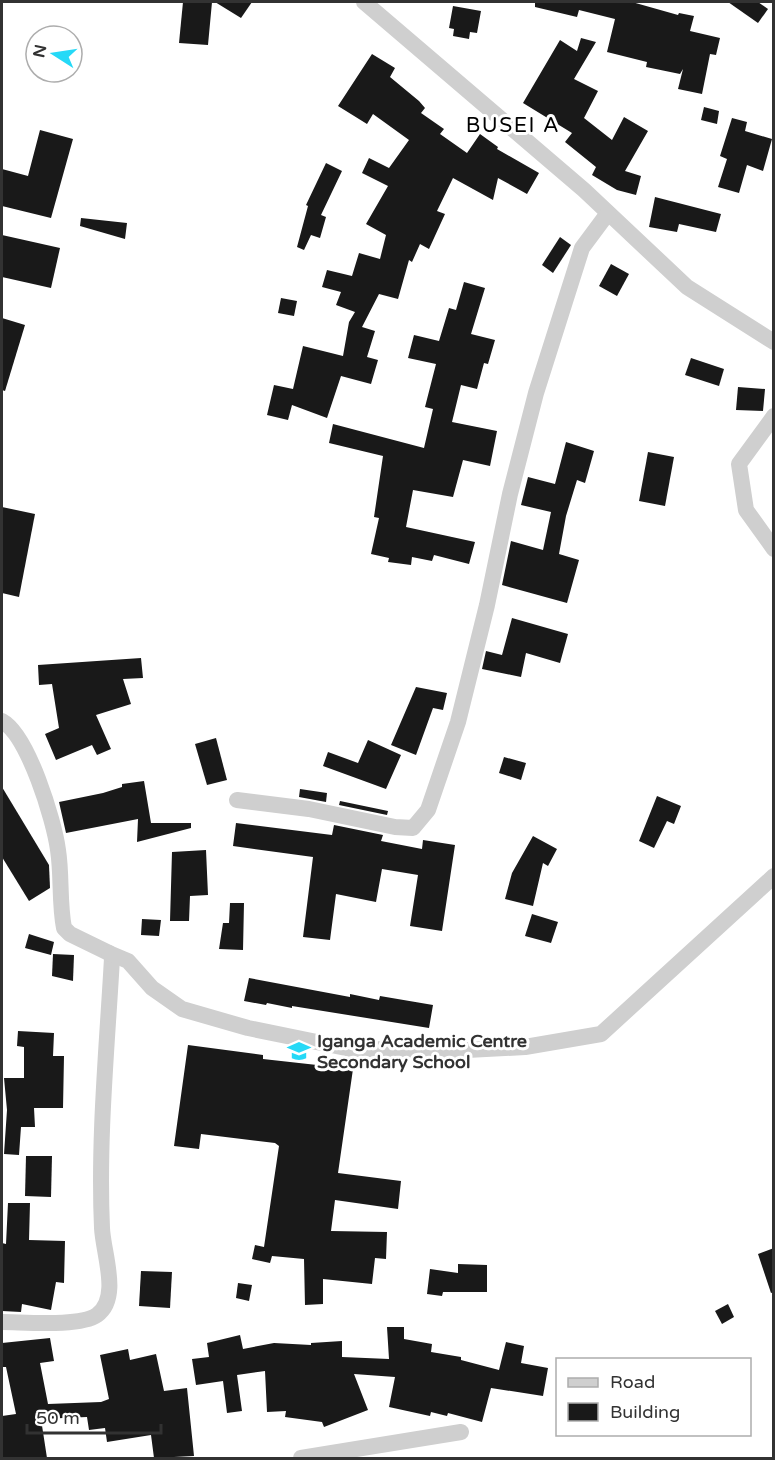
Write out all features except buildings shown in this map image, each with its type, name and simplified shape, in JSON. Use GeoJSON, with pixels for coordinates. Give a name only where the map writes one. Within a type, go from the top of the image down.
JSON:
{"type":"FeatureCollection","features":[{"type":"Feature","properties":{"kind":"street"},"geometry":{"type":"LineString","coordinates":[[364,2],[434,58],[608,213],[687,287],[774,342]]}},
{"type":"Feature","properties":{"kind":"street"},"geometry":{"type":"LineString","coordinates":[[237,800],[309,809],[395,827],[413,828],[428,810],[458,722],[487,605],[510,494],[537,393],[582,248],[608,213]]}},
{"type":"Feature","properties":{"kind":"street"},"geometry":{"type":"LineString","coordinates":[[774,416],[739,464],[746,510],[774,549]]}},
{"type":"Feature","properties":{"kind":"street"},"geometry":{"type":"LineString","coordinates":[[2,721],[9,725],[36,769],[58,848],[64,928],[70,934],[128,962],[152,988],[182,1009],[248,1029],[351,1049],[466,1050],[525,1047],[602,1034],[774,876]]}},
{"type":"Feature","properties":{"kind":"street"},"geometry":{"type":"LineString","coordinates":[[2,1322],[85,1321],[97,1315],[106,1305],[110,1287],[103,1247],[101,1193],[112,958],[108,953]]}},
{"type":"Feature","properties":{"kind":"street"},"geometry":{"type":"LineString","coordinates":[[301,1458],[461,1432]]}},
{"type":"Feature","properties":{"kind":"place","name":"Iganga Academic Centre Secondary School"},"geometry":{"type":"Point","coordinates":[299,1051]}},
{"type":"Feature","properties":{"kind":"district","name":"BUSEI A"},"geometry":{"type":"Point","coordinates":[513,125]}}]}
